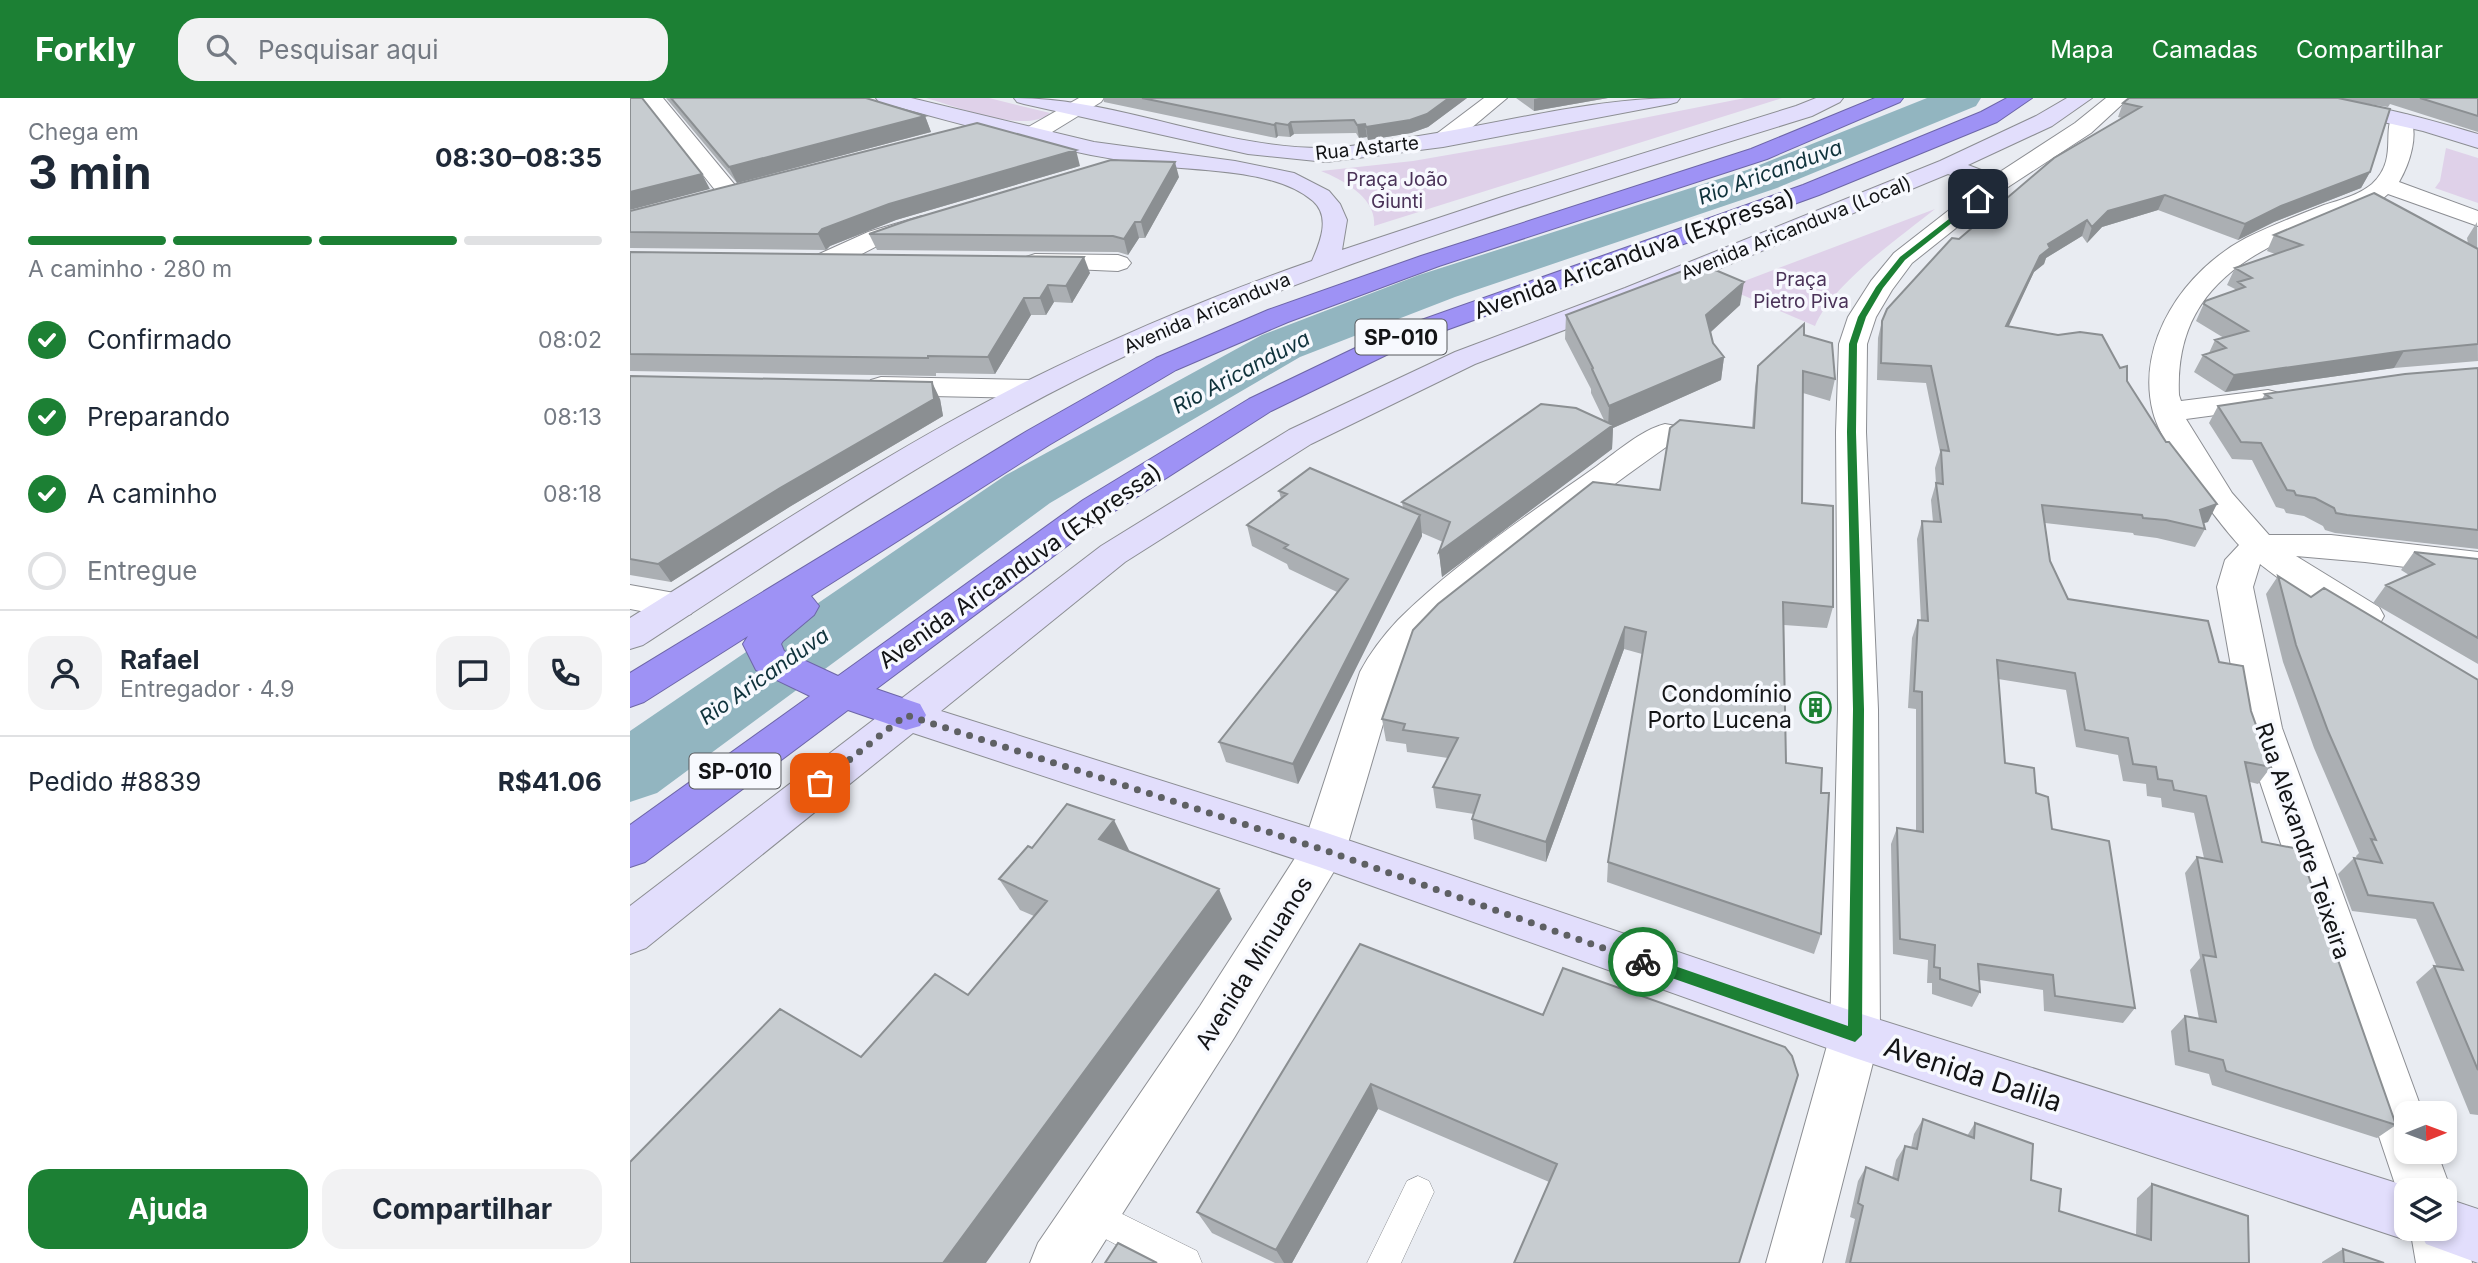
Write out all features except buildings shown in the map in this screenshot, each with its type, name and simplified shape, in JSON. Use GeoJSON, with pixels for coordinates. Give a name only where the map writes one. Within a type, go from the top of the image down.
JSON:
{"type":"FeatureCollection","features":[{"type":"Feature","properties":{"kind":"highway","name":"SP-010"},"geometry":{"type":"LineString","coordinates":[[630,692],[1038,438],[1166,364],[1278,316],[1442,257],[1759,154],[1893,98]]}},
{"type":"Feature","properties":{"kind":"highway","name":"Avenida Aricanduva (Expressa)"},"geometry":{"type":"LineString","coordinates":[[630,849],[828,688],[1096,508],[1261,405],[1403,336],[1811,190],[1989,117],[2022,98]]}},
{"type":"Feature","properties":{"kind":"highway"},"geometry":{"type":"LineString","coordinates":[[1653,246],[1693,246],[1929,160],[1956,162]]}},
{"type":"Feature","properties":{"kind":"highway"},"geometry":{"type":"LineString","coordinates":[[906,715],[828,688],[769,660],[762,644],[769,631],[781,619],[1026,459],[1038,438]]}},
{"type":"Feature","properties":{"kind":"main road","name":"Rua Astarte"},"geometry":{"type":"LineString","coordinates":[[886,98],[1031,135],[1142,157],[1205,164],[1277,177],[1302,184],[1319,194],[1330,205],[1336,218],[1336,232],[1324,263]]}},
{"type":"Feature","properties":{"kind":"main road","name":"Rua Astarte"},"geometry":{"type":"LineString","coordinates":[[1024,98],[1084,103],[1248,147],[1297,154],[1357,152],[1443,140],[1670,98]]}},
{"type":"Feature","properties":{"kind":"main road","name":"Avenida Aricanduva"},"geometry":{"type":"LineString","coordinates":[[630,636],[890,471],[1035,389],[1191,317],[1324,263],[1804,111],[1833,98]]}},
{"type":"Feature","properties":{"kind":"main road","name":"Avenida Aricanduva (Local)"},"geometry":{"type":"LineString","coordinates":[[906,715],[1113,554],[1300,437],[1373,400],[1465,359],[1634,294],[1956,162],[2044,121],[2082,98]]}},
{"type":"Feature","properties":{"kind":"main road"},"geometry":{"type":"LineString","coordinates":[[2302,98],[2401,120],[2478,141]]}},
{"type":"Feature","properties":{"kind":"main road"},"geometry":{"type":"LineString","coordinates":[[1496,99],[1499,107],[1511,116],[1545,122]]}},
{"type":"Feature","properties":{"kind":"main road"},"geometry":{"type":"LineString","coordinates":[[1956,162],[1997,184]]}},
{"type":"Feature","properties":{"kind":"main road"},"geometry":{"type":"LineString","coordinates":[[630,933],[906,715]]}},
{"type":"Feature","properties":{"kind":"main road","name":"Avenida Dalila"},"geometry":{"type":"LineString","coordinates":[[906,715],[1324,850],[1855,1035],[2394,1209]]}},
{"type":"Feature","properties":{"kind":"main road"},"geometry":{"type":"LineString","coordinates":[[2457,1229],[2478,1237]]}},
{"type":"Feature","properties":{"kind":"street"},"geometry":{"type":"LineString","coordinates":[[652,98],[731,195]]}},
{"type":"Feature","properties":{"kind":"street"},"geometry":{"type":"LineString","coordinates":[[1794,1263],[1855,1035],[1858,709],[1852,432],[1853,344],[1862,317],[1880,287],[1903,258],[1997,184],[2083,128],[2119,98]]}},
{"type":"Feature","properties":{"kind":"street"},"geometry":{"type":"LineString","coordinates":[[1443,140],[1496,99]]}},
{"type":"Feature","properties":{"kind":"street"},"geometry":{"type":"LineString","coordinates":[[1031,135],[1084,103]]}},
{"type":"Feature","properties":{"kind":"street"},"geometry":{"type":"LineString","coordinates":[[2385,628],[2261,547],[2221,505],[2168,412],[2162,375],[2170,342],[2202,283],[2221,265],[2242,251],[2373,195],[2386,186],[2396,170],[2402,138],[2401,120]]}},
{"type":"Feature","properties":{"kind":"street"},"geometry":{"type":"LineString","coordinates":[[949,136],[993,125]]}},
{"type":"Feature","properties":{"kind":"street"},"geometry":{"type":"LineString","coordinates":[[1089,173],[1142,157]]}},
{"type":"Feature","properties":{"kind":"street"},"geometry":{"type":"LineString","coordinates":[[2386,186],[2478,219]]}},
{"type":"Feature","properties":{"kind":"street"},"geometry":{"type":"LineString","coordinates":[[706,201],[757,188]]}},
{"type":"Feature","properties":{"kind":"street"},"geometry":{"type":"LineString","coordinates":[[882,261],[814,260],[946,216]]}},
{"type":"Feature","properties":{"kind":"street"},"geometry":{"type":"LineString","coordinates":[[1007,262],[1118,263]]}},
{"type":"Feature","properties":{"kind":"street"},"geometry":{"type":"LineString","coordinates":[[854,386],[1035,389]]}},
{"type":"Feature","properties":{"kind":"street"},"geometry":{"type":"LineString","coordinates":[[2168,412],[2292,394]]}},
{"type":"Feature","properties":{"kind":"street","name":"Avenida Minuanos"},"geometry":{"type":"LineString","coordinates":[[1058,1263],[1217,1022],[1324,850],[1379,672],[1392,648],[1415,624],[1504,550],[1665,433]]}},
{"type":"Feature","properties":{"kind":"street"},"geometry":{"type":"LineString","coordinates":[[2261,547],[2311,546],[2478,564]]}},
{"type":"Feature","properties":{"kind":"street","name":"Rua Alexandre Teixeira"},"geometry":{"type":"LineString","coordinates":[[2261,547],[2242,560],[2235,587],[2262,728],[2394,1105]]}},
{"type":"Feature","properties":{"kind":"street"},"geometry":{"type":"LineString","coordinates":[[630,597],[678,605]]}},
{"type":"Feature","properties":{"kind":"street"},"geometry":{"type":"LineString","coordinates":[[2440,1241],[2444,1263]]}},
{"type":"Feature","properties":{"kind":"lane"},"geometry":{"type":"LineString","coordinates":[[1384,1263],[1418,1192]]}},
{"type":"Feature","properties":{"kind":"lane"},"geometry":{"type":"LineString","coordinates":[[1090,1214],[1185,1263]]}},
{"type":"Feature","properties":{"kind":"green space"},"geometry":{"type":"Polygon","coordinates":[[[926,98],[989,98],[1050,113],[1039,119],[1008,120],[926,98]]]}},
{"type":"Feature","properties":{"kind":"green space","name":"Praça João Giunti"},"geometry":{"type":"Polygon","coordinates":[[[1745,98],[1782,98],[1374,226],[1370,207],[1357,191],[1321,171],[1413,161],[1745,98]]]}},
{"type":"Feature","properties":{"kind":"green space"},"geometry":{"type":"Polygon","coordinates":[[[2446,148],[2478,158],[2478,203],[2435,188],[2440,181],[2446,148]]]}},
{"type":"Feature","properties":{"kind":"green space","name":"Praça Pietro Piva"},"geometry":{"type":"Polygon","coordinates":[[[1935,209],[1851,278],[1824,310],[1815,326],[1726,288],[1935,209]]]}},
{"type":"Feature","properties":{"kind":"waterway","name":"Rio Aricanduva"},"geometry":{"type":"LineString","coordinates":[[630,771],[1028,489],[1281,346],[1437,286],[1762,179],[1962,98]]}},
{"type":"Feature","properties":{"kind":"way so far"},"geometry":{"type":"LineString","coordinates":[[820,783],[906,715],[1324,850],[1643,962]]}},
{"type":"Feature","properties":{"kind":"place","name":"Condomínio Porto Lucena"},"geometry":{"type":"Point","coordinates":[1815,707]}},
{"type":"Feature","properties":{"kind":"route"},"geometry":{"type":"LineString","coordinates":[[1643,962],[1855,1035],[1858,709],[1852,432],[1853,344],[1862,317],[1880,287],[1903,258],[1978,199]]}}]}
